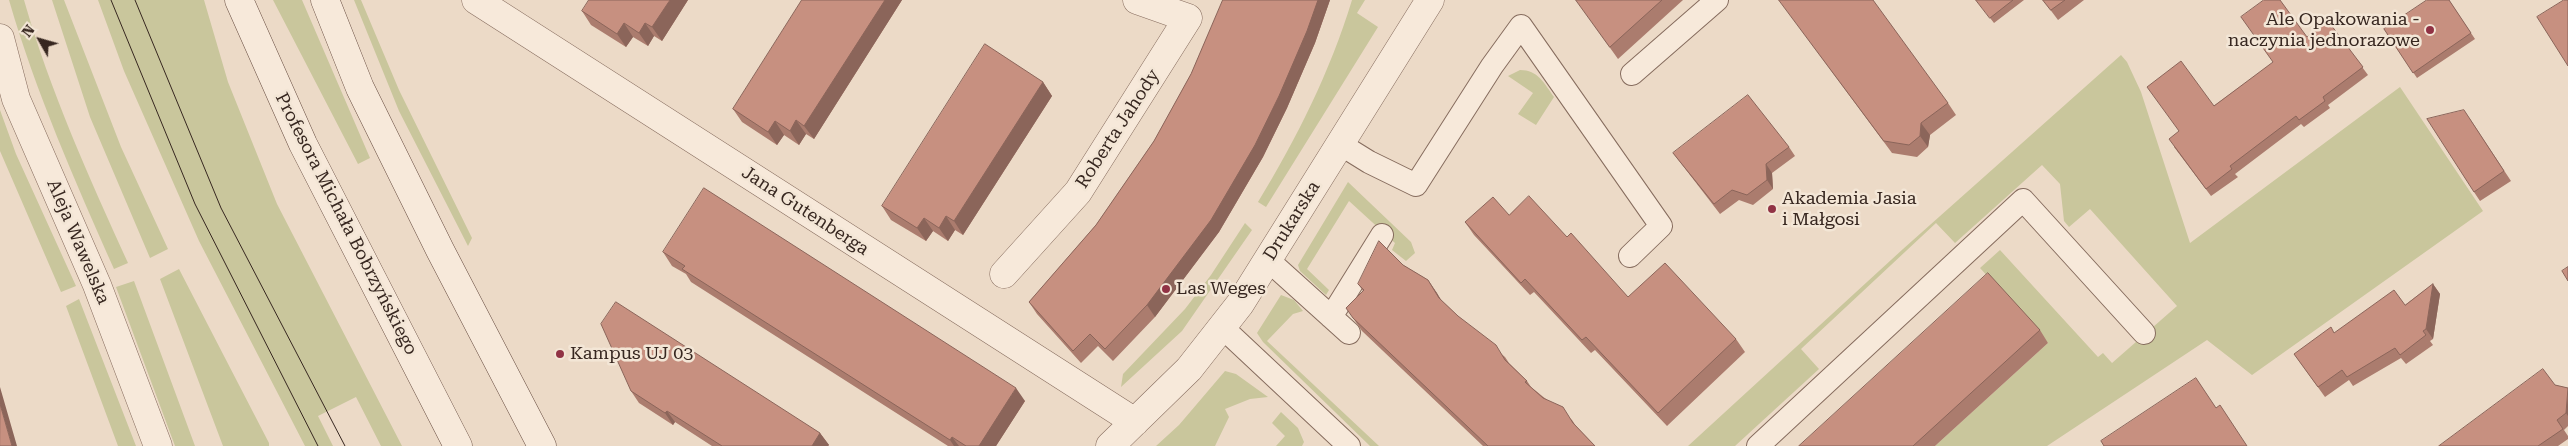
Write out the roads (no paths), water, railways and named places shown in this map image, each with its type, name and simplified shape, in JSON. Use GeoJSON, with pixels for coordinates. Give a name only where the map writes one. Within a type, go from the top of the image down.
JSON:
{"type":"FeatureCollection","features":[{"type":"Feature","properties":{"kind":"street","name":"Profesora Michała Bobrzyńskiego"},"geometry":{"type":"LineString","coordinates":[[239,0],[303,144],[458,446]]}},
{"type":"Feature","properties":{"kind":"street"},"geometry":{"type":"LineString","coordinates":[[325,0],[364,96],[440,250],[542,446]]}},
{"type":"Feature","properties":{"kind":"street","name":"Jana Gutenberga"},"geometry":{"type":"LineString","coordinates":[[476,0],[1135,422]]}},
{"type":"Feature","properties":{"kind":"street","name":"Roberta Jahody"},"geometry":{"type":"LineString","coordinates":[[1004,274],[1078,192],[1188,18],[1137,0]]}},
{"type":"Feature","properties":{"kind":"street","name":"Drukarska"},"geometry":{"type":"LineString","coordinates":[[1110,446],[1189,369],[1223,328],[1268,260],[1430,0]]}},
{"type":"Feature","properties":{"kind":"street","name":"Aleja Wawelska"},"geometry":{"type":"LineString","coordinates":[[0,38],[16,99],[97,285],[158,446]]}},
{"type":"Feature","properties":{"kind":"lane"},"geometry":{"type":"LineString","coordinates":[[1632,74],[1717,0]]}},
{"type":"Feature","properties":{"kind":"lane"},"geometry":{"type":"LineString","coordinates":[[1340,144],[1369,162],[1416,185],[1492,66],[1521,26],[1660,226],[1630,256]]}},
{"type":"Feature","properties":{"kind":"lane"},"geometry":{"type":"LineString","coordinates":[[1758,446],[2023,200],[2144,333]]}},
{"type":"Feature","properties":{"kind":"lane"},"geometry":{"type":"LineString","coordinates":[[1331,317],[1382,235]]}},
{"type":"Feature","properties":{"kind":"lane"},"geometry":{"type":"LineString","coordinates":[[1268,260],[1349,334]]}},
{"type":"Feature","properties":{"kind":"lane"},"geometry":{"type":"LineString","coordinates":[[1223,328],[1340,443]]}},
{"type":"Feature","properties":{"kind":"tram line"},"geometry":{"type":"LineString","coordinates":[[111,0],[195,204],[318,446]]}},
{"type":"Feature","properties":{"kind":"tram line"},"geometry":{"type":"LineString","coordinates":[[135,0],[221,208],[345,446]]}},
{"type":"Feature","properties":{"kind":"place","name":"Ale Opakowania - naczynia jednorazowe"},"geometry":{"type":"Point","coordinates":[2430,30]}},
{"type":"Feature","properties":{"kind":"place","name":"Akademia Jasia i Małgosi"},"geometry":{"type":"Point","coordinates":[1772,209]}},
{"type":"Feature","properties":{"kind":"place","name":"Las Weges"},"geometry":{"type":"Point","coordinates":[1166,289]}},
{"type":"Feature","properties":{"kind":"place","name":"Kampus UJ 03"},"geometry":{"type":"Point","coordinates":[560,354]}}]}
